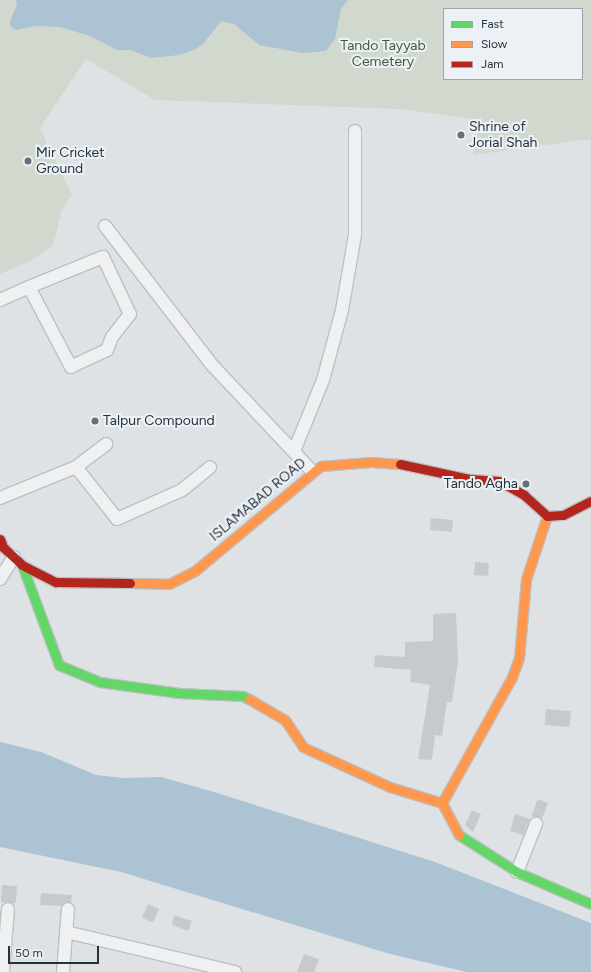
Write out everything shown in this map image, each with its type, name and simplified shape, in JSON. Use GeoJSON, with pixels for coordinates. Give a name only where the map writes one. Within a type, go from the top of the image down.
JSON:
{"type":"FeatureCollection","features":[{"type":"Feature","properties":{"kind":"street"},"geometry":{"type":"LineString","coordinates":[[294,451],[322,380],[342,310],[355,235],[355,131]]}},
{"type":"Feature","properties":{"kind":"street"},"geometry":{"type":"LineString","coordinates":[[105,226],[213,366],[312,471]]}},
{"type":"Feature","properties":{"kind":"street"},"geometry":{"type":"LineString","coordinates":[[0,300],[29,287],[103,257],[130,314],[112,337],[107,350],[71,367],[29,287]]}},
{"type":"Feature","properties":{"kind":"street"},"geometry":{"type":"LineString","coordinates":[[0,498],[76,467],[106,444]]}},
{"type":"Feature","properties":{"kind":"street","name":"ISLAMABAD ROAD"},"geometry":{"type":"LineString","coordinates":[[0,538],[3,547],[18,561],[56,582],[169,584],[196,570],[312,471],[321,466],[371,462],[414,465],[470,479],[499,481],[524,495],[547,516]]}},
{"type":"Feature","properties":{"kind":"street"},"geometry":{"type":"LineString","coordinates":[[76,467],[117,519],[182,490],[210,467]]}},
{"type":"Feature","properties":{"kind":"street"},"geometry":{"type":"LineString","coordinates":[[442,803],[512,677],[519,658],[526,579],[547,516],[564,515],[591,501]]}},
{"type":"Feature","properties":{"kind":"street"},"geometry":{"type":"LineString","coordinates":[[0,579],[18,561],[59,665],[100,682],[179,693],[243,696],[285,720],[303,747],[390,787],[442,803],[458,834],[517,872],[591,904]]}},
{"type":"Feature","properties":{"kind":"street"},"geometry":{"type":"LineString","coordinates":[[517,872],[536,824]]}},
{"type":"Feature","properties":{"kind":"street"},"geometry":{"type":"LineString","coordinates":[[2,969],[8,908]]}},
{"type":"Feature","properties":{"kind":"street"},"geometry":{"type":"LineString","coordinates":[[64,972],[68,909]]}},
{"type":"Feature","properties":{"kind":"street"},"geometry":{"type":"LineString","coordinates":[[66,932],[235,972]]}},
{"type":"Feature","properties":{"kind":"green space","name":"Tando Tayyab Cemetery"},"geometry":{"type":"Polygon","coordinates":[[[0,0],[591,0],[591,139],[473,155],[480,120],[399,109],[155,100],[86,59],[40,128],[72,195],[62,210],[53,245],[32,260],[0,274],[0,0]]]}},
{"type":"Feature","properties":{"kind":"water"},"geometry":{"type":"Polygon","coordinates":[[[16,0],[348,0],[341,9],[335,39],[326,51],[303,53],[259,45],[234,24],[221,21],[204,43],[196,49],[179,55],[151,58],[130,50],[117,50],[90,36],[60,27],[36,26],[16,30],[11,27],[10,21],[17,5],[16,0]]]}},
{"type":"Feature","properties":{"kind":"water"},"geometry":{"type":"Polygon","coordinates":[[[0,742],[41,752],[96,775],[123,778],[161,777],[214,792],[435,862],[591,923],[591,972],[467,972],[390,954],[121,872],[0,847],[0,742]]]}},
{"type":"Feature","properties":{"kind":"building"},"geometry":{"type":"Polygon","coordinates":[[[431,518],[453,520],[452,532],[430,530],[431,518]]]}},
{"type":"Feature","properties":{"kind":"building"},"geometry":{"type":"Polygon","coordinates":[[[475,562],[489,563],[488,576],[474,575],[475,562]]]}},
{"type":"Feature","properties":{"kind":"building"},"geometry":{"type":"Polygon","coordinates":[[[456,613],[458,661],[452,702],[447,702],[442,736],[435,735],[432,760],[418,759],[430,685],[410,682],[411,670],[374,667],[375,655],[405,657],[405,642],[433,641],[433,614],[456,613]]]}},
{"type":"Feature","properties":{"kind":"building"},"geometry":{"type":"Polygon","coordinates":[[[546,709],[571,711],[570,727],[545,725],[546,709]]]}},
{"type":"Feature","properties":{"kind":"building"},"geometry":{"type":"Polygon","coordinates":[[[538,799],[548,803],[541,820],[531,816],[538,799]]]}},
{"type":"Feature","properties":{"kind":"building"},"geometry":{"type":"Polygon","coordinates":[[[472,810],[481,814],[473,832],[465,825],[472,810]]]}},
{"type":"Feature","properties":{"kind":"building"},"geometry":{"type":"Polygon","coordinates":[[[515,814],[530,819],[523,835],[510,831],[515,814]]]}},
{"type":"Feature","properties":{"kind":"building"},"geometry":{"type":"Polygon","coordinates":[[[2,885],[17,886],[16,903],[1,902],[2,885]]]}},
{"type":"Feature","properties":{"kind":"building"},"geometry":{"type":"Polygon","coordinates":[[[41,893],[72,895],[71,902],[65,902],[61,906],[40,905],[41,893]]]}},
{"type":"Feature","properties":{"kind":"building"},"geometry":{"type":"Polygon","coordinates":[[[148,904],[159,909],[153,923],[142,918],[148,904]]]}},
{"type":"Feature","properties":{"kind":"building"},"geometry":{"type":"Polygon","coordinates":[[[174,915],[192,921],[188,931],[172,925],[174,915]]]}},
{"type":"Feature","properties":{"kind":"building"},"geometry":{"type":"Polygon","coordinates":[[[304,954],[319,959],[314,972],[297,972],[304,954]]]}},
{"type":"Feature","properties":{"kind":"traffic: fast"},"geometry":{"type":"LineString","coordinates":[[22,565],[59,665],[100,682],[179,693],[243,696],[249,699]]}},
{"type":"Feature","properties":{"kind":"traffic: fast"},"geometry":{"type":"LineString","coordinates":[[459,835],[517,872],[591,904]]}},
{"type":"Feature","properties":{"kind":"traffic: slow"},"geometry":{"type":"LineString","coordinates":[[130,583],[169,584],[196,570],[321,466],[371,462],[400,464]]}},
{"type":"Feature","properties":{"kind":"traffic: slow"},"geometry":{"type":"LineString","coordinates":[[459,835],[442,803],[512,677],[519,658],[526,579],[547,516]]}},
{"type":"Feature","properties":{"kind":"traffic: slow"},"geometry":{"type":"LineString","coordinates":[[249,699],[285,720],[303,747],[390,787],[442,803]]}},
{"type":"Feature","properties":{"kind":"traffic: jam"},"geometry":{"type":"LineString","coordinates":[[400,464],[470,479],[499,481],[524,495],[547,516],[563,515],[591,501]]}},
{"type":"Feature","properties":{"kind":"traffic: jam"},"geometry":{"type":"LineString","coordinates":[[0,539],[3,547],[22,565],[56,582],[130,583]]}},
{"type":"Feature","properties":{"kind":"place","name":"Shrine of Jorial Shah"},"geometry":{"type":"Point","coordinates":[461,135]}},
{"type":"Feature","properties":{"kind":"place","name":"Mir Cricket Ground"},"geometry":{"type":"Point","coordinates":[28,161]}},
{"type":"Feature","properties":{"kind":"place","name":"Talpur Compound"},"geometry":{"type":"Point","coordinates":[95,421]}},
{"type":"Feature","properties":{"kind":"place","name":"Tando Agha"},"geometry":{"type":"Point","coordinates":[526,484]}}]}
